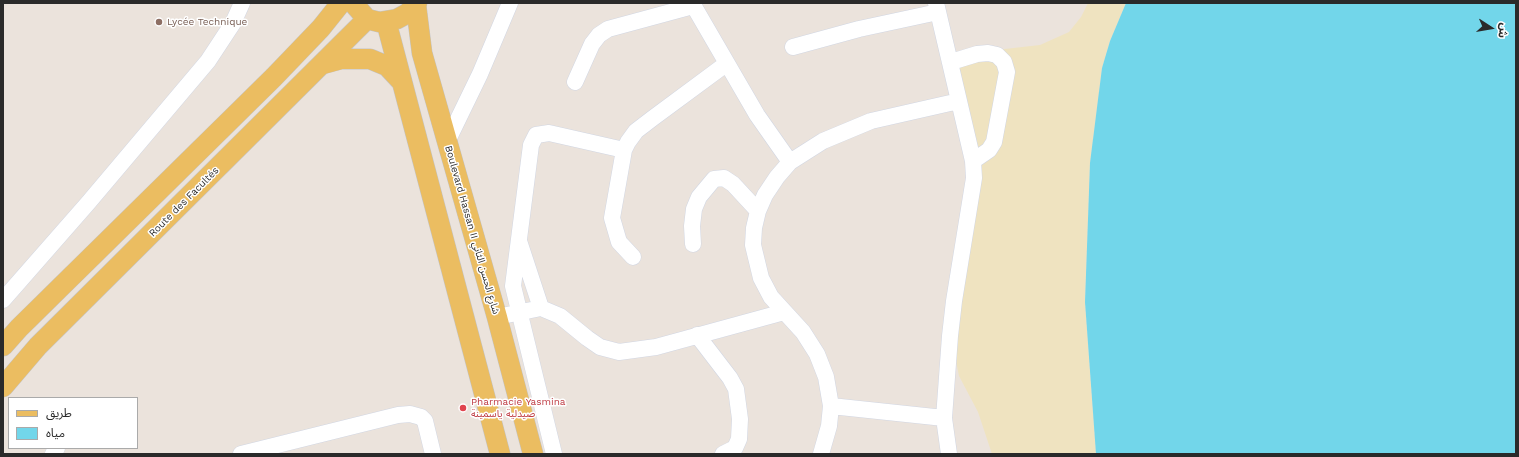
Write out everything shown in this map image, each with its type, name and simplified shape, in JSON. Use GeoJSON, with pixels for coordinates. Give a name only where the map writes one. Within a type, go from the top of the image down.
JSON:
{"type":"FeatureCollection","features":[{"type":"Feature","properties":{"kind":"main road"},"geometry":{"type":"LineString","coordinates":[[3,346],[19,328],[274,77],[321,28],[341,3]]}},
{"type":"Feature","properties":{"kind":"main road"},"geometry":{"type":"LineString","coordinates":[[352,3],[377,20],[400,80],[500,454]]}},
{"type":"Feature","properties":{"kind":"main road"},"geometry":{"type":"LineString","coordinates":[[377,20],[398,19],[408,14],[417,4]]}},
{"type":"Feature","properties":{"kind":"main road","name":"Boulevard Hassan II شارع الحسن الثاني"},"geometry":{"type":"LineString","coordinates":[[417,4],[422,53],[497,317],[533,454]]}},
{"type":"Feature","properties":{"kind":"main road","name":"Route des Facultés"},"geometry":{"type":"LineString","coordinates":[[3,387],[38,346],[323,64],[377,20]]}},
{"type":"Feature","properties":{"kind":"main road"},"geometry":{"type":"LineString","coordinates":[[323,64],[341,59],[370,59],[387,66],[400,80]]}},
{"type":"Feature","properties":{"kind":"street"},"geometry":{"type":"LineString","coordinates":[[3,300],[88,203],[208,61],[233,24],[242,3]]}},
{"type":"Feature","properties":{"kind":"street"},"geometry":{"type":"LineString","coordinates":[[447,142],[480,74],[510,3]]}},
{"type":"Feature","properties":{"kind":"street"},"geometry":{"type":"LineString","coordinates":[[575,82],[592,44],[599,35],[608,29],[693,4],[726,64],[757,115],[790,162]]}},
{"type":"Feature","properties":{"kind":"street"},"geometry":{"type":"LineString","coordinates":[[793,46],[937,7],[973,161],[974,178],[954,301],[944,418],[949,454]]}},
{"type":"Feature","properties":{"kind":"street"},"geometry":{"type":"LineString","coordinates":[[951,62],[977,54],[988,53],[997,55],[1004,62],[1007,72],[994,142],[989,150],[973,161]]}},
{"type":"Feature","properties":{"kind":"street"},"geometry":{"type":"LineString","coordinates":[[633,257],[619,242],[612,218],[624,150],[636,131],[726,64]]}},
{"type":"Feature","properties":{"kind":"street"},"geometry":{"type":"LineString","coordinates":[[821,454],[829,426],[831,406],[826,377],[817,354],[803,332],[771,297],[761,278],[756,263],[753,245],[754,228],[758,211],[765,195],[776,177],[790,162],[823,141],[871,121],[959,101]]}},
{"type":"Feature","properties":{"kind":"street"},"geometry":{"type":"LineString","coordinates":[[554,454],[513,286],[518,237],[531,145],[536,135],[549,133],[624,150]]}},
{"type":"Feature","properties":{"kind":"street"},"geometry":{"type":"LineString","coordinates":[[693,244],[692,226],[694,209],[700,197],[714,179],[724,178],[733,184],[758,211]]}},
{"type":"Feature","properties":{"kind":"street"},"geometry":{"type":"LineString","coordinates":[[518,237],[541,308]]}},
{"type":"Feature","properties":{"kind":"street"},"geometry":{"type":"LineString","coordinates":[[497,317],[541,308],[560,316],[587,338],[600,346],[619,352],[656,347],[784,312]]}},
{"type":"Feature","properties":{"kind":"street"},"geometry":{"type":"LineString","coordinates":[[697,335],[730,378],[736,389],[740,419],[739,439],[734,448],[724,454]]}},
{"type":"Feature","properties":{"kind":"street"},"geometry":{"type":"LineString","coordinates":[[831,406],[944,418]]}},
{"type":"Feature","properties":{"kind":"street"},"geometry":{"type":"LineString","coordinates":[[241,454],[398,415],[410,414],[421,416],[425,421],[434,454]]}},
{"type":"Feature","properties":{"kind":"sand"},"geometry":{"type":"Polygon","coordinates":[[[1088,3],[1126,3],[1110,41],[1102,68],[1090,164],[1085,302],[1096,454],[992,454],[978,412],[959,376],[956,361],[957,306],[976,204],[952,55],[1040,45],[1069,32],[1081,17],[1088,3]]]}},
{"type":"Feature","properties":{"kind":"water"},"geometry":{"type":"Polygon","coordinates":[[[1126,3],[1516,3],[1516,454],[1096,454],[1085,302],[1090,163],[1102,68],[1110,41],[1126,3]]]}},
{"type":"Feature","properties":{"kind":"place","name":"Lycée Technique"},"geometry":{"type":"Point","coordinates":[159,22]}},
{"type":"Feature","properties":{"kind":"place","name":"Pharmacie Yasmina صيدلية ياسمينة"},"geometry":{"type":"Point","coordinates":[463,408]}}]}
